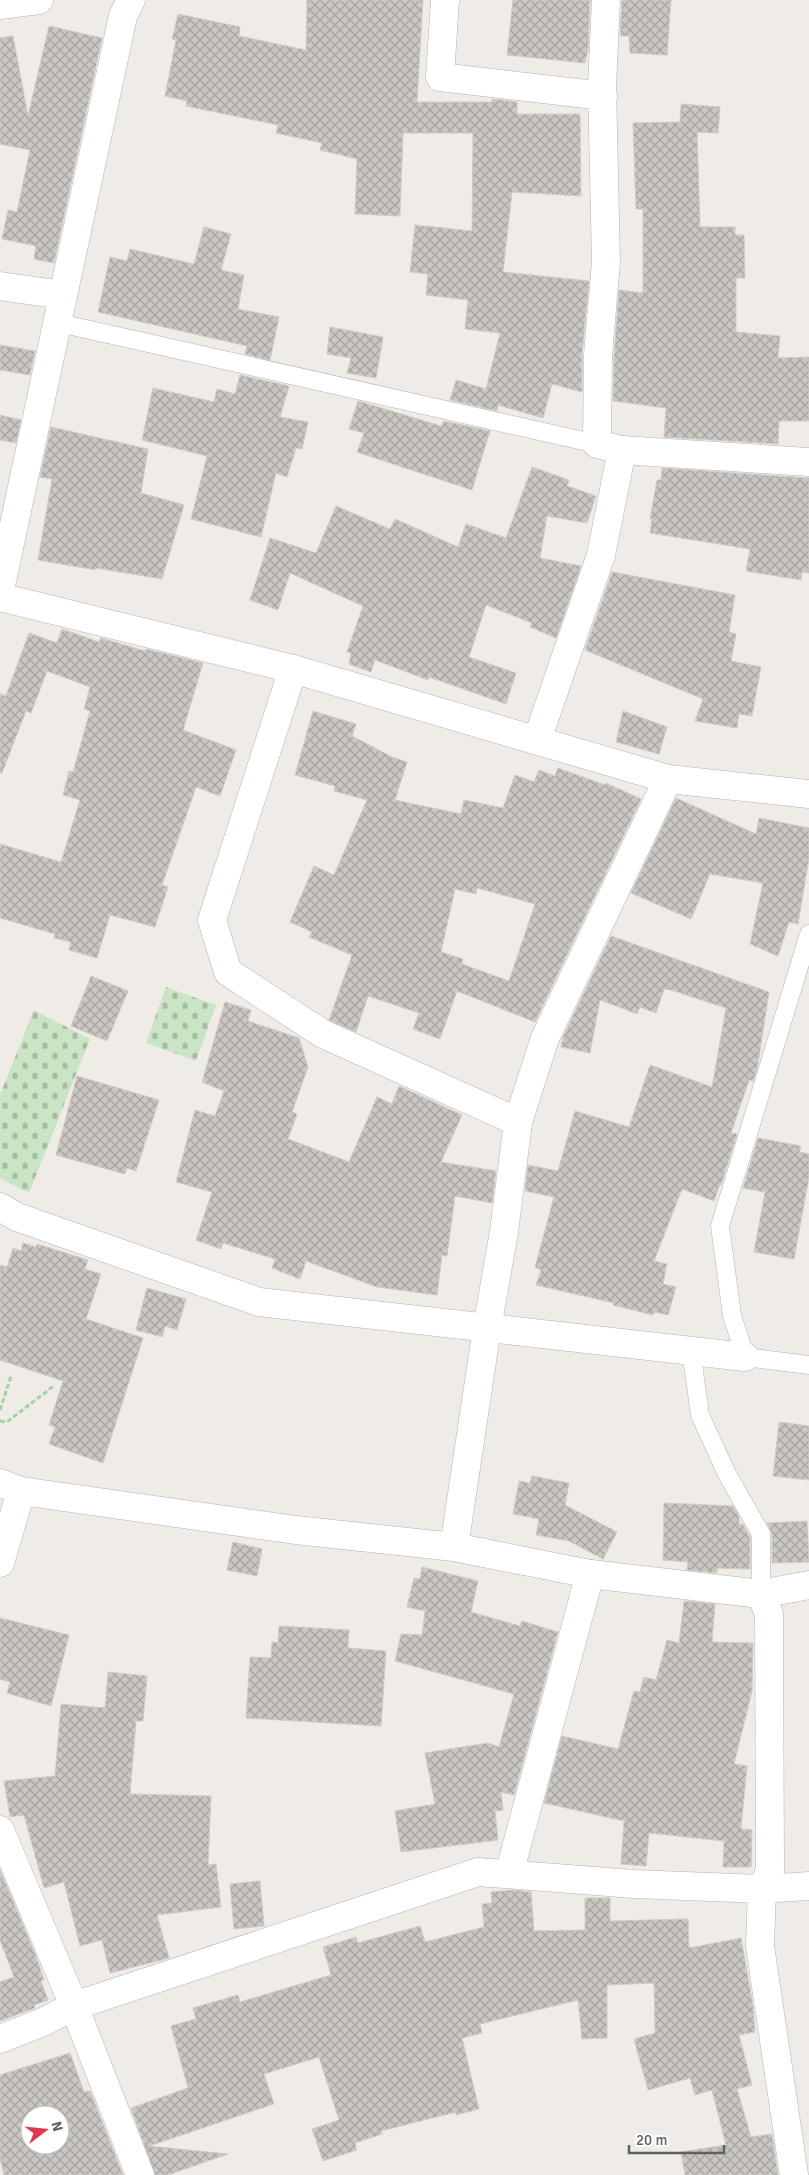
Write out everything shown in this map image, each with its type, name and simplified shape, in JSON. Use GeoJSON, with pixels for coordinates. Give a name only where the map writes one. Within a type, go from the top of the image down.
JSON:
{"type":"FeatureCollection","features":[{"type":"Feature","properties":{"kind":"street"},"geometry":{"type":"LineString","coordinates":[[0,5],[39,0]]}},
{"type":"Feature","properties":{"kind":"street"},"geometry":{"type":"LineString","coordinates":[[0,590],[59,324],[63,295],[123,16],[132,0]]}},
{"type":"Feature","properties":{"kind":"street"},"geometry":{"type":"LineString","coordinates":[[445,0],[440,77],[602,96]]}},
{"type":"Feature","properties":{"kind":"street"},"geometry":{"type":"LineString","coordinates":[[537,740],[601,555],[609,447],[598,356],[606,262],[602,96],[606,0]]}},
{"type":"Feature","properties":{"kind":"street"},"geometry":{"type":"LineString","coordinates":[[0,286],[63,295]]}},
{"type":"Feature","properties":{"kind":"street"},"geometry":{"type":"LineString","coordinates":[[609,447],[809,462]]}},
{"type":"Feature","properties":{"kind":"street"},"geometry":{"type":"LineString","coordinates":[[0,597],[293,669],[668,779],[809,794]]}},
{"type":"Feature","properties":{"kind":"street"},"geometry":{"type":"LineString","coordinates":[[293,669],[212,920],[228,972],[323,1034],[518,1122]]}},
{"type":"Feature","properties":{"kind":"street"},"geometry":{"type":"LineString","coordinates":[[454,1547],[487,1328],[504,1232],[518,1122],[545,1038],[668,779]]}},
{"type":"Feature","properties":{"kind":"street"},"geometry":{"type":"LineString","coordinates":[[0,1207],[17,1217],[259,1302],[745,1357]]}},
{"type":"Feature","properties":{"kind":"street"},"geometry":{"type":"LineString","coordinates":[[0,1563],[10,1487],[296,1530],[454,1547],[590,1574],[761,1594],[809,1585]]}},
{"type":"Feature","properties":{"kind":"street"},"geometry":{"type":"LineString","coordinates":[[509,1874],[590,1574]]}},
{"type":"Feature","properties":{"kind":"street"},"geometry":{"type":"LineString","coordinates":[[761,1594],[769,1614],[770,1871],[762,1889],[760,1946],[794,2175]]}},
{"type":"Feature","properties":{"kind":"street"},"geometry":{"type":"LineString","coordinates":[[0,1830],[74,2006],[140,2175]]}},
{"type":"Feature","properties":{"kind":"street"},"geometry":{"type":"LineString","coordinates":[[0,2039],[43,2022],[74,2006],[478,1872],[634,1884],[762,1889],[809,1886]]}},
{"type":"Feature","properties":{"kind":"lane"},"geometry":{"type":"LineString","coordinates":[[59,324],[609,447]]}},
{"type":"Feature","properties":{"kind":"lane"},"geometry":{"type":"LineString","coordinates":[[809,934],[720,1226],[732,1315],[745,1357],[809,1365]]}},
{"type":"Feature","properties":{"kind":"lane"},"geometry":{"type":"LineString","coordinates":[[691,1350],[700,1414],[727,1474],[761,1534],[761,1594]]}},
{"type":"Feature","properties":{"kind":"path"},"geometry":{"type":"LineString","coordinates":[[0,1410],[10,1376]]}},
{"type":"Feature","properties":{"kind":"path"},"geometry":{"type":"LineString","coordinates":[[0,1421],[7,1422],[55,1385]]}},
{"type":"Feature","properties":{"kind":"green space"},"geometry":{"type":"Polygon","coordinates":[[[166,987],[216,1005],[196,1061],[146,1043],[166,987]]]}},
{"type":"Feature","properties":{"kind":"green space"},"geometry":{"type":"Polygon","coordinates":[[[34,1010],[90,1039],[29,1193],[0,1178],[0,1095],[34,1010]]]}},
{"type":"Feature","properties":{"kind":"building"},"geometry":{"type":"Polygon","coordinates":[[[307,0],[423,0],[417,102],[492,102],[492,99],[517,102],[517,114],[580,114],[581,196],[512,192],[503,272],[589,281],[582,354],[582,392],[552,384],[543,418],[498,405],[497,411],[450,400],[456,380],[486,389],[500,333],[465,329],[468,300],[426,295],[428,274],[410,272],[415,225],[472,231],[473,133],[403,133],[400,216],[355,214],[357,159],[320,150],[322,143],[276,133],[278,125],[186,106],[187,101],[165,96],[176,40],[172,39],[178,14],[240,27],[239,36],[306,50],[307,0]]]}},
{"type":"Feature","properties":{"kind":"building"},"geometry":{"type":"Polygon","coordinates":[[[513,0],[590,0],[588,50],[585,63],[507,55],[513,0]]]}},
{"type":"Feature","properties":{"kind":"building"},"geometry":{"type":"Polygon","coordinates":[[[622,0],[671,0],[667,55],[630,53],[629,36],[620,36],[622,0]]]}},
{"type":"Feature","properties":{"kind":"building"},"geometry":{"type":"Polygon","coordinates":[[[49,26],[102,38],[54,263],[34,259],[36,246],[2,239],[8,210],[17,212],[30,150],[0,144],[0,38],[13,36],[28,116],[49,26]]]}},
{"type":"Feature","properties":{"kind":"building"},"geometry":{"type":"Polygon","coordinates":[[[681,104],[720,107],[718,133],[697,132],[700,227],[735,227],[735,235],[744,235],[745,278],[736,278],[736,332],[780,336],[778,358],[809,357],[809,421],[779,421],[778,444],[664,437],[666,408],[613,401],[619,290],[643,293],[643,209],[636,209],[633,123],[680,122],[681,104]]]}},
{"type":"Feature","properties":{"kind":"building"},"geometry":{"type":"Polygon","coordinates":[[[204,227],[231,234],[221,270],[244,275],[238,309],[279,317],[270,360],[245,354],[247,346],[98,312],[110,257],[127,261],[130,249],[194,264],[204,227]]]}},
{"type":"Feature","properties":{"kind":"building"},"geometry":{"type":"Polygon","coordinates":[[[330,327],[383,337],[376,378],[347,373],[351,358],[327,354],[330,327]]]}},
{"type":"Feature","properties":{"kind":"building"},"geometry":{"type":"Polygon","coordinates":[[[0,345],[35,351],[30,375],[0,370],[0,345]]]}},
{"type":"Feature","properties":{"kind":"building"},"geometry":{"type":"Polygon","coordinates":[[[240,375],[289,386],[280,417],[308,422],[302,449],[296,448],[287,477],[276,473],[261,537],[191,519],[207,456],[142,440],[153,388],[214,402],[217,389],[235,394],[240,375]]]}},
{"type":"Feature","properties":{"kind":"building"},"geometry":{"type":"Polygon","coordinates":[[[358,401],[441,426],[444,421],[490,431],[472,490],[357,452],[364,433],[349,429],[358,401]]]}},
{"type":"Feature","properties":{"kind":"building"},"geometry":{"type":"Polygon","coordinates":[[[0,415],[21,420],[16,443],[0,440],[0,415]]]}},
{"type":"Feature","properties":{"kind":"building"},"geometry":{"type":"Polygon","coordinates":[[[51,427],[148,449],[141,493],[184,505],[162,579],[38,560],[52,479],[40,477],[51,427]]]}},
{"type":"Feature","properties":{"kind":"building"},"geometry":{"type":"Polygon","coordinates":[[[532,467],[569,480],[567,486],[596,496],[587,523],[547,516],[540,558],[581,566],[556,638],[530,627],[532,623],[486,605],[469,657],[516,673],[506,704],[429,677],[428,680],[375,660],[371,672],[349,664],[351,653],[347,652],[363,606],[290,573],[278,610],[250,600],[270,538],[316,553],[336,506],[390,529],[395,519],[458,547],[466,524],[506,538],[532,467]]]}},
{"type":"Feature","properties":{"kind":"building"},"geometry":{"type":"Polygon","coordinates":[[[662,468],[809,478],[809,573],[802,572],[801,580],[746,571],[750,549],[650,533],[652,519],[650,519],[657,480],[661,480],[662,468]]]}},
{"type":"Feature","properties":{"kind":"building"},"geometry":{"type":"Polygon","coordinates":[[[612,572],[735,595],[729,632],[736,634],[731,661],[761,667],[752,716],[739,714],[737,728],[695,721],[703,699],[585,650],[612,572]]]}},
{"type":"Feature","properties":{"kind":"building"},"geometry":{"type":"Polygon","coordinates":[[[62,629],[99,642],[101,638],[145,651],[146,649],[203,663],[183,730],[236,750],[220,796],[196,787],[162,885],[168,887],[155,927],[110,915],[97,958],[69,950],[71,942],[54,938],[55,934],[0,918],[0,844],[61,862],[80,800],[63,795],[69,771],[73,772],[90,711],[84,709],[90,687],[47,671],[31,713],[26,711],[2,773],[0,773],[0,694],[6,696],[29,633],[57,643],[62,629]]]}},
{"type":"Feature","properties":{"kind":"building"},"geometry":{"type":"Polygon","coordinates":[[[313,711],[356,724],[352,736],[392,757],[407,762],[395,800],[461,814],[464,800],[503,808],[515,775],[534,782],[539,770],[555,776],[558,768],[605,785],[606,783],[641,799],[535,1022],[457,991],[440,1039],[413,1029],[419,1013],[368,996],[356,1032],[329,1020],[352,955],[309,937],[312,932],[290,922],[314,866],[334,875],[367,800],[334,791],[335,786],[295,775],[313,711]],[[477,888],[476,894],[455,889],[441,952],[463,959],[462,964],[509,981],[535,904],[477,888]]]}},
{"type":"Feature","properties":{"kind":"building"},"geometry":{"type":"Polygon","coordinates":[[[623,711],[667,727],[659,754],[616,742],[623,711]]]}},
{"type":"Feature","properties":{"kind":"building"},"geometry":{"type":"Polygon","coordinates":[[[676,798],[756,834],[759,818],[809,828],[809,858],[798,924],[789,922],[778,956],[750,944],[763,883],[710,874],[691,919],[631,893],[676,798]]]}},
{"type":"Feature","properties":{"kind":"building"},"geometry":{"type":"Polygon","coordinates":[[[611,936],[769,992],[757,1070],[753,1081],[749,1080],[731,1133],[737,1134],[721,1185],[714,1201],[682,1189],[654,1261],[667,1264],[663,1284],[676,1287],[668,1315],[654,1312],[653,1315],[613,1305],[614,1303],[536,1285],[541,1270],[535,1267],[554,1197],[525,1191],[528,1165],[558,1171],[575,1111],[629,1127],[650,1065],[712,1087],[726,1008],[671,990],[664,989],[656,1013],[640,1007],[637,1014],[600,1000],[590,1053],[561,1047],[563,1037],[611,936]]]}},
{"type":"Feature","properties":{"kind":"building"},"geometry":{"type":"Polygon","coordinates":[[[91,976],[128,991],[107,1041],[71,1026],[91,976]]]}},
{"type":"Feature","properties":{"kind":"building"},"geometry":{"type":"Polygon","coordinates":[[[225,1002],[251,1010],[248,1021],[299,1038],[308,1067],[292,1112],[297,1114],[288,1139],[349,1162],[377,1097],[392,1104],[399,1086],[462,1115],[441,1162],[496,1171],[492,1203],[455,1196],[447,1256],[442,1255],[437,1295],[377,1287],[306,1261],[300,1279],[272,1268],[275,1259],[223,1243],[221,1249],[196,1240],[212,1192],[176,1182],[195,1110],[215,1116],[224,1091],[202,1082],[225,1002]]]}},
{"type":"Feature","properties":{"kind":"building"},"geometry":{"type":"Polygon","coordinates":[[[77,1076],[159,1100],[136,1171],[127,1168],[125,1174],[56,1155],[77,1076]]]}},
{"type":"Feature","properties":{"kind":"building"},"geometry":{"type":"Polygon","coordinates":[[[758,1138],[801,1146],[799,1152],[809,1154],[809,1177],[794,1259],[754,1252],[765,1192],[743,1188],[758,1138]]]}},
{"type":"Feature","properties":{"kind":"building"},"geometry":{"type":"Polygon","coordinates":[[[23,1243],[36,1247],[37,1244],[88,1260],[85,1269],[101,1274],[86,1319],[143,1338],[103,1463],[49,1444],[55,1427],[49,1425],[63,1381],[0,1360],[0,1265],[7,1267],[13,1248],[21,1251],[23,1243]]]}},
{"type":"Feature","properties":{"kind":"building"},"geometry":{"type":"Polygon","coordinates":[[[147,1288],[186,1299],[177,1330],[165,1326],[162,1337],[136,1330],[147,1288]]]}},
{"type":"Feature","properties":{"kind":"building"},"geometry":{"type":"Polygon","coordinates":[[[779,1422],[809,1426],[809,1480],[773,1476],[779,1422]]]}},
{"type":"Feature","properties":{"kind":"building"},"geometry":{"type":"Polygon","coordinates":[[[532,1476],[569,1483],[565,1505],[617,1532],[603,1559],[569,1541],[536,1535],[539,1519],[513,1514],[519,1481],[530,1483],[532,1476]]]}},
{"type":"Feature","properties":{"kind":"building"},"geometry":{"type":"Polygon","coordinates":[[[664,1503],[733,1506],[739,1516],[739,1524],[743,1524],[750,1537],[750,1569],[717,1568],[717,1573],[687,1570],[688,1562],[663,1560],[664,1503]]]}},
{"type":"Feature","properties":{"kind":"building"},"geometry":{"type":"Polygon","coordinates":[[[807,1521],[809,1562],[772,1563],[772,1534],[767,1523],[807,1521]]]}},
{"type":"Feature","properties":{"kind":"building"},"geometry":{"type":"Polygon","coordinates":[[[233,1542],[262,1549],[257,1576],[227,1570],[233,1542]]]}},
{"type":"Feature","properties":{"kind":"building"},"geometry":{"type":"Polygon","coordinates":[[[422,1567],[478,1581],[471,1612],[520,1626],[522,1621],[558,1632],[514,1795],[501,1792],[503,1810],[495,1811],[498,1840],[401,1852],[395,1811],[435,1804],[425,1753],[488,1743],[499,1747],[514,1694],[395,1661],[401,1634],[422,1635],[425,1611],[407,1607],[414,1578],[420,1579],[422,1567]]]}},
{"type":"Feature","properties":{"kind":"building"},"geometry":{"type":"Polygon","coordinates":[[[684,1601],[715,1604],[712,1642],[753,1643],[752,1691],[734,1764],[747,1766],[741,1829],[752,1830],[751,1867],[723,1867],[724,1841],[649,1833],[646,1866],[621,1864],[624,1821],[544,1803],[562,1736],[618,1749],[634,1691],[640,1692],[644,1677],[656,1680],[667,1640],[679,1643],[684,1601]]]}},
{"type":"Feature","properties":{"kind":"building"},"geometry":{"type":"Polygon","coordinates":[[[0,1618],[69,1635],[51,1706],[7,1693],[10,1682],[0,1679],[0,1618]]]}},
{"type":"Feature","properties":{"kind":"building"},"geometry":{"type":"Polygon","coordinates":[[[279,1626],[349,1630],[348,1648],[386,1651],[381,1726],[246,1718],[250,1657],[271,1658],[272,1642],[278,1643],[279,1626]]]}},
{"type":"Feature","properties":{"kind":"building"},"geometry":{"type":"Polygon","coordinates":[[[108,1672],[147,1676],[143,1721],[136,1721],[130,1794],[211,1796],[208,1865],[216,1864],[221,1907],[157,1915],[169,1958],[110,1973],[102,1940],[80,1946],[64,1882],[44,1888],[24,1815],[10,1817],[4,1781],[55,1776],[61,1704],[105,1708],[108,1672]]]}},
{"type":"Feature","properties":{"kind":"building"},"geometry":{"type":"Polygon","coordinates":[[[0,1870],[36,1956],[44,1980],[41,1981],[48,2000],[34,2005],[35,2008],[0,2021],[0,1982],[14,1977],[0,1940],[0,1870]]]}},
{"type":"Feature","properties":{"kind":"building"},"geometry":{"type":"Polygon","coordinates":[[[260,1881],[264,1926],[234,1929],[230,1884],[260,1881]]]}},
{"type":"Feature","properties":{"kind":"building"},"geometry":{"type":"Polygon","coordinates":[[[513,1890],[531,1892],[534,1931],[585,1930],[585,1898],[610,1898],[610,1921],[688,1919],[689,1948],[741,1938],[753,2006],[755,2032],[739,2035],[752,2085],[737,2089],[751,2137],[772,2134],[778,2175],[685,2175],[681,2152],[726,2145],[712,2090],[695,2095],[690,2078],[648,2090],[634,2039],[655,2033],[654,1983],[607,1985],[607,2038],[582,2039],[578,2000],[480,2024],[482,2033],[462,2038],[479,2109],[456,2115],[456,2112],[381,2131],[382,2134],[355,2143],[357,2150],[323,2161],[312,2129],[339,2120],[319,2057],[264,2074],[274,2104],[149,2146],[228,2154],[168,2175],[155,2175],[131,2108],[188,2088],[171,2026],[196,2019],[193,2008],[238,1995],[240,2002],[331,1975],[323,1947],[356,1937],[358,1943],[420,1926],[425,1942],[484,1927],[482,1904],[492,1903],[491,1892],[513,1890]]]}},
{"type":"Feature","properties":{"kind":"building"},"geometry":{"type":"Polygon","coordinates":[[[70,2053],[84,2092],[90,2091],[123,2175],[4,2175],[0,2158],[0,2075],[70,2053]]]}}]}
